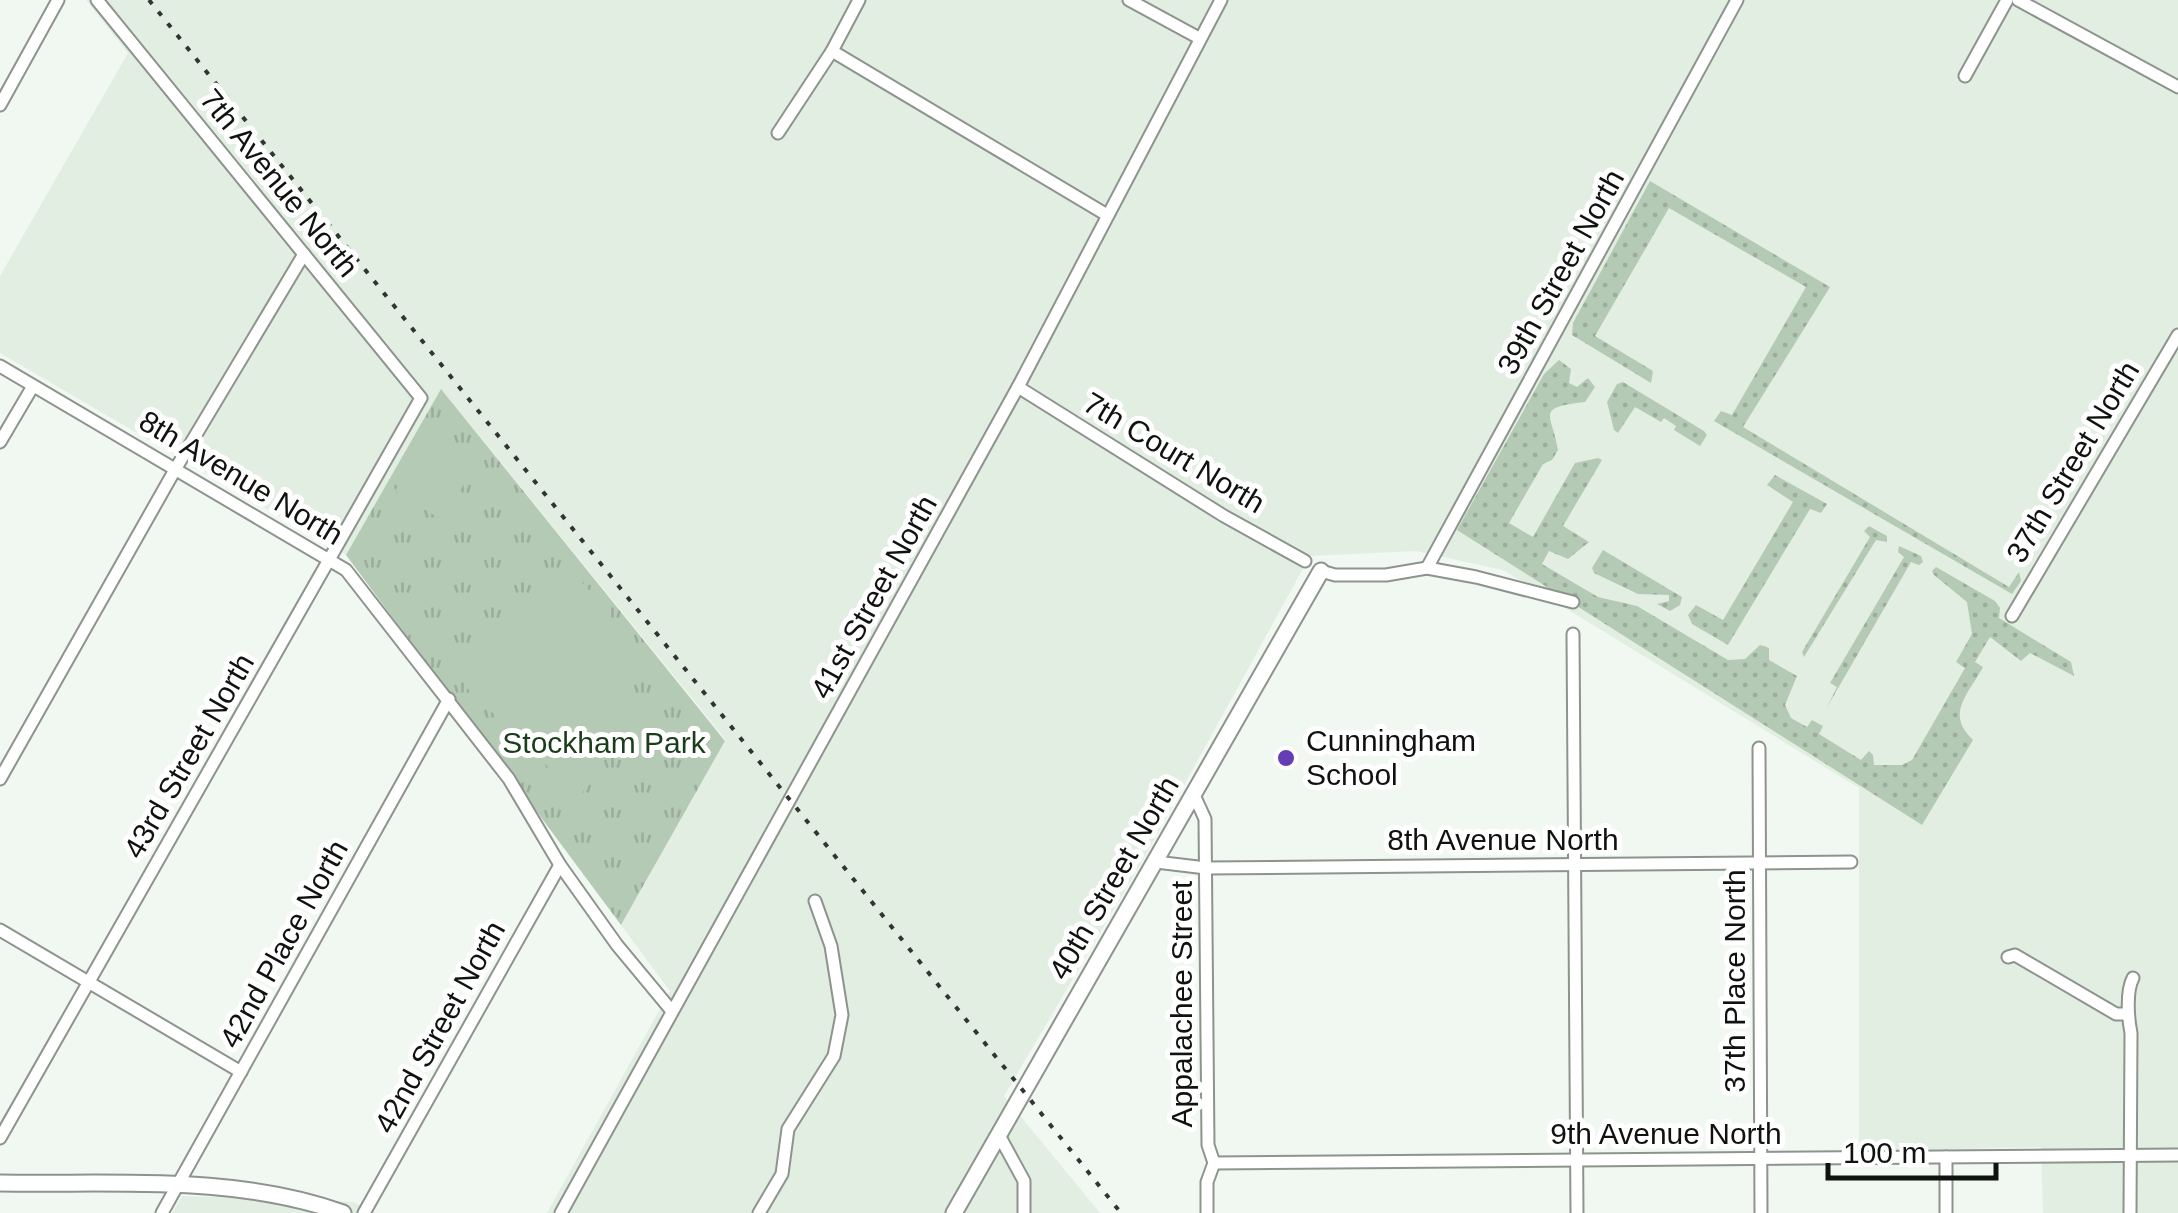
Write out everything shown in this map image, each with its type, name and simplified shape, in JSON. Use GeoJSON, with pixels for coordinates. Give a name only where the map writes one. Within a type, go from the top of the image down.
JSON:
{"type":"FeatureCollection","features":[{"type":"Feature","properties":{"kind":"street"},"geometry":{"type":"LineString","coordinates":[[0,105],[58,0]]}},
{"type":"Feature","properties":{"kind":"street","name":"7th Avenue North"},"geometry":{"type":"LineString","coordinates":[[97,0],[421,398]]}},
{"type":"Feature","properties":{"kind":"street"},"geometry":{"type":"LineString","coordinates":[[778,133],[832,51],[859,0]]}},
{"type":"Feature","properties":{"kind":"street"},"geometry":{"type":"LineString","coordinates":[[1129,0],[1200,38]]}},
{"type":"Feature","properties":{"kind":"street","name":"41st Street North"},"geometry":{"type":"LineString","coordinates":[[562,1213],[1018,387],[1221,0]]}},
{"type":"Feature","properties":{"kind":"street","name":"39th Street North"},"geometry":{"type":"LineString","coordinates":[[1428,568],[1737,0]]}},
{"type":"Feature","properties":{"kind":"street"},"geometry":{"type":"LineString","coordinates":[[1966,76],[2007,0]]}},
{"type":"Feature","properties":{"kind":"street"},"geometry":{"type":"LineString","coordinates":[[2018,0],[2178,86]]}},
{"type":"Feature","properties":{"kind":"street"},"geometry":{"type":"LineString","coordinates":[[832,51],[1107,215]]}},
{"type":"Feature","properties":{"kind":"street"},"geometry":{"type":"LineString","coordinates":[[0,779],[176,468],[304,254]]}},
{"type":"Feature","properties":{"kind":"street","name":"37th Street North"},"geometry":{"type":"LineString","coordinates":[[2012,616],[2178,335]]}},
{"type":"Feature","properties":{"kind":"street","name":"8th Avenue North"},"geometry":{"type":"LineString","coordinates":[[0,366],[346,570],[510,779],[560,865],[671,1010]]}},
{"type":"Feature","properties":{"kind":"street"},"geometry":{"type":"LineString","coordinates":[[0,442],[33,386]]}},
{"type":"Feature","properties":{"kind":"street","name":"7th Court North"},"geometry":{"type":"LineString","coordinates":[[1018,387],[1224,516],[1305,561]]}},
{"type":"Feature","properties":{"kind":"street","name":"43rd Street North"},"geometry":{"type":"LineString","coordinates":[[0,1138],[421,398]]}},
{"type":"Feature","properties":{"kind":"street"},"geometry":{"type":"LineString","coordinates":[[1321,571],[1386,576],[1428,568],[1476,576],[1573,602]]}},
{"type":"Feature","properties":{"kind":"street","name":"40th Street North"},"geometry":{"type":"LineString","coordinates":[[954,1213],[1321,571]]}},
{"type":"Feature","properties":{"kind":"street"},"geometry":{"type":"LineString","coordinates":[[1573,634],[1577,1213]]}},
{"type":"Feature","properties":{"kind":"street","name":"42nd Place North"},"geometry":{"type":"LineString","coordinates":[[162,1213],[449,700]]}},
{"type":"Feature","properties":{"kind":"street","name":"37th Place North"},"geometry":{"type":"LineString","coordinates":[[1759,748],[1762,1213]]}},
{"type":"Feature","properties":{"kind":"street","name":"Appalachee Street"},"geometry":{"type":"LineString","coordinates":[[1194,795],[1205,819],[1208,1145],[1214,1163],[1206,1182],[1206,1213]]}},
{"type":"Feature","properties":{"kind":"street","name":"8th Avenue North"},"geometry":{"type":"LineString","coordinates":[[1156,862],[1206,868],[1852,862]]}},
{"type":"Feature","properties":{"kind":"street","name":"42nd Street North"},"geometry":{"type":"LineString","coordinates":[[364,1213],[560,865]]}},
{"type":"Feature","properties":{"kind":"street"},"geometry":{"type":"LineString","coordinates":[[759,1213],[782,1174],[788,1129],[834,1056],[842,1015],[832,946],[815,901]]}},
{"type":"Feature","properties":{"kind":"street"},"geometry":{"type":"LineString","coordinates":[[0,930],[241,1072]]}},
{"type":"Feature","properties":{"kind":"street"},"geometry":{"type":"LineString","coordinates":[[2008,958],[2015,956],[2116,1014],[2126,1014]]}},
{"type":"Feature","properties":{"kind":"street"},"geometry":{"type":"LineString","coordinates":[[2130,1213],[2131,1032],[2126,1014],[2132,978]]}},
{"type":"Feature","properties":{"kind":"street"},"geometry":{"type":"LineString","coordinates":[[1000,1137],[1024,1181],[1024,1213]]}},
{"type":"Feature","properties":{"kind":"street","name":"9th Avenue North"},"geometry":{"type":"LineString","coordinates":[[1214,1163],[2178,1155]]}},
{"type":"Feature","properties":{"kind":"street"},"geometry":{"type":"LineString","coordinates":[[1946,1157],[1946,1213]]}},
{"type":"Feature","properties":{"kind":"street"},"geometry":{"type":"LineString","coordinates":[[0,1183],[177,1186],[277,1194],[342,1213]]}},
{"type":"Feature","properties":{"kind":"shaded area"},"geometry":{"type":"Polygon","coordinates":[[[86,0],[2178,0],[2178,1213],[2043,1213],[2041,1147],[1859,1151],[1859,788],[1503,570],[1416,551],[1310,556],[1144,858],[1004,1096],[1100,1213],[547,1213],[670,991],[621,925],[726,740],[442,390],[346,555],[0,353],[0,276],[128,53],[86,0]]]}},
{"type":"Feature","properties":{"kind":"shaded area"},"geometry":{"type":"Polygon","coordinates":[[[182,1196],[354,1202],[375,1213],[172,1213],[182,1196]]]}},
{"type":"Feature","properties":{"kind":"green space"},"geometry":{"type":"Polygon","coordinates":[[[1650,181],[1830,287],[1743,427],[2009,587],[2019,572],[2021,581],[2012,594],[1714,421],[1721,411],[1732,415],[1806,287],[1669,208],[1595,336],[1653,371],[1651,383],[1572,335],[1573,323],[1650,181]]]}},
{"type":"Feature","properties":{"kind":"green space"},"geometry":{"type":"Polygon","coordinates":[[[1559,360],[1571,369],[1569,383],[1577,387],[1588,378],[1595,387],[1585,402],[1552,410],[1550,420],[1558,450],[1552,460],[1543,464],[1509,523],[1533,537],[1575,463],[1602,460],[1563,526],[1589,542],[1568,559],[1549,551],[1542,564],[1598,597],[1637,606],[1728,660],[1745,659],[1760,645],[1769,648],[1769,660],[1797,676],[1785,705],[1791,718],[1807,727],[1812,720],[1823,726],[1819,734],[1861,760],[1869,751],[1874,765],[1902,765],[1912,760],[1965,668],[1956,662],[1972,634],[1967,602],[1934,575],[1936,567],[1995,601],[2000,608],[1999,618],[2071,662],[2074,676],[2030,653],[2021,661],[1990,637],[1975,662],[1983,667],[1960,713],[1965,731],[1973,740],[1922,825],[1457,530],[1544,374],[1559,360]]]}},
{"type":"Feature","properties":{"kind":"green space"},"geometry":{"type":"Polygon","coordinates":[[[1623,382],[1704,431],[1707,435],[1700,446],[1674,430],[1676,426],[1664,418],[1661,422],[1635,407],[1618,433],[1614,430],[1607,402],[1617,384],[1623,382]]]}},
{"type":"Feature","properties":{"kind":"green space","name":"Stockham Park"},"geometry":{"type":"Polygon","coordinates":[[[441,389],[725,741],[621,925],[346,555],[441,389]]]}},
{"type":"Feature","properties":{"kind":"green space"},"geometry":{"type":"Polygon","coordinates":[[[426,439],[474,468],[442,520],[395,491],[426,439]]]}},
{"type":"Feature","properties":{"kind":"green space"},"geometry":{"type":"Polygon","coordinates":[[[1775,475],[1827,504],[1821,513],[1810,509],[1728,645],[1692,624],[1688,615],[1696,605],[1723,620],[1793,502],[1767,485],[1775,475]]]}},
{"type":"Feature","properties":{"kind":"green space"},"geometry":{"type":"Polygon","coordinates":[[[1869,526],[1887,536],[1887,542],[1876,540],[1804,657],[1802,652],[1870,537],[1864,531],[1869,526]]]}},
{"type":"Feature","properties":{"kind":"green space"},"geometry":{"type":"Polygon","coordinates":[[[1899,546],[1921,556],[1923,562],[1911,562],[1826,709],[1837,687],[1830,683],[1904,557],[1898,552],[1899,546]]]}},
{"type":"Feature","properties":{"kind":"green space"},"geometry":{"type":"Polygon","coordinates":[[[1603,550],[1682,597],[1680,605],[1670,611],[1657,604],[1669,601],[1669,595],[1638,594],[1594,573],[1592,568],[1603,550]]]}},
{"type":"Feature","properties":{"kind":"green space"},"geometry":{"type":"Polygon","coordinates":[[[569,568],[614,622],[623,644],[626,667],[626,691],[614,737],[579,797],[468,689],[468,675],[569,568]]]}},
{"type":"Feature","properties":{"kind":"railway"},"geometry":{"type":"LineString","coordinates":[[149,0],[1121,1213]]}},
{"type":"Feature","properties":{"kind":"place","name":"Cunningham School"},"geometry":{"type":"Point","coordinates":[1286,758]}}]}
